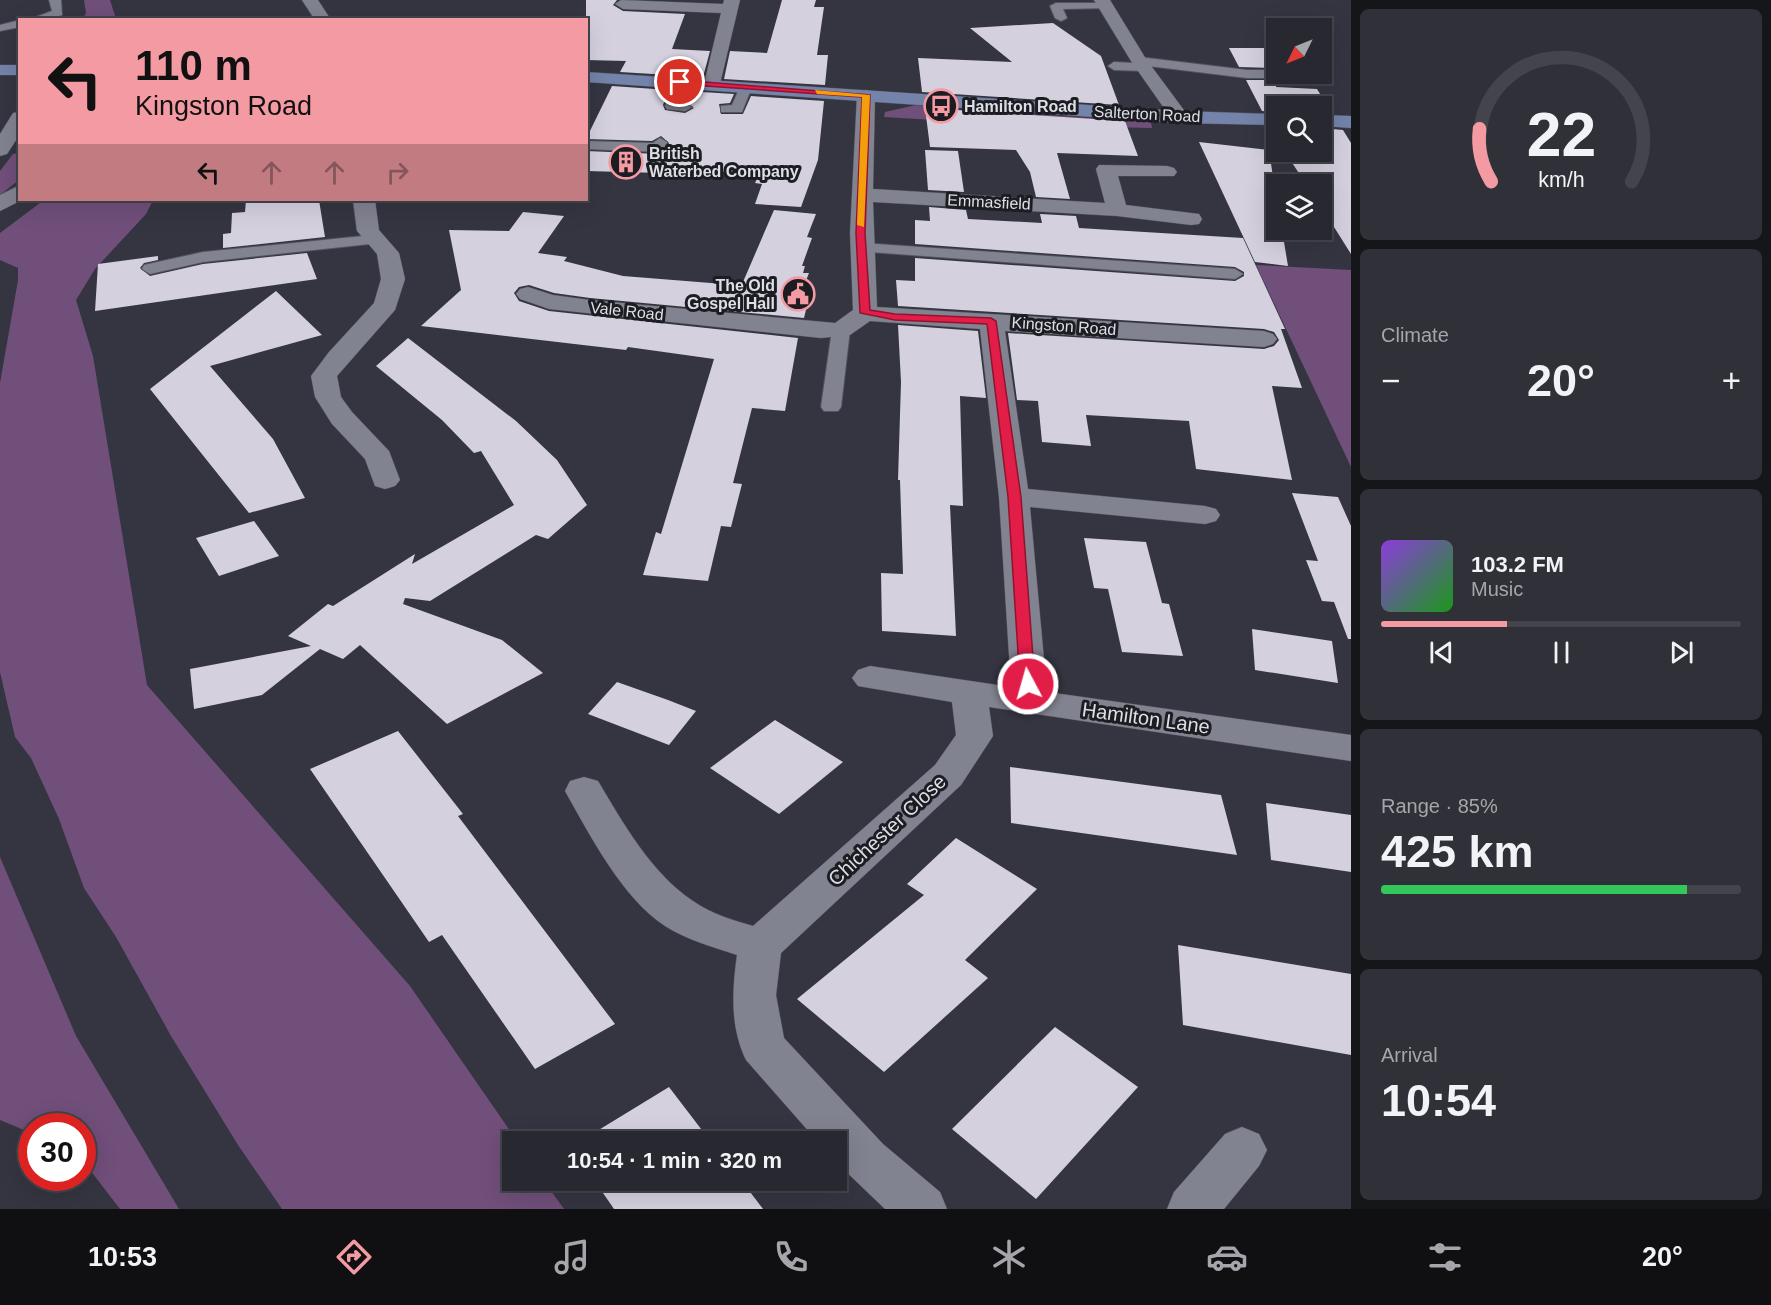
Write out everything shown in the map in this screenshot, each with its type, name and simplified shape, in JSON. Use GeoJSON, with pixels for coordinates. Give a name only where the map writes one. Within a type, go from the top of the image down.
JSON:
{"type":"FeatureCollection","features":[{"type":"Feature","properties":{"kind":"main road"},"geometry":{"type":"LineString","coordinates":[[0,70],[18,70]]}},
{"type":"Feature","properties":{"kind":"main road","name":"Salterton Road"},"geometry":{"type":"LineString","coordinates":[[588,77],[1180,117],[1266,120]]}},
{"type":"Feature","properties":{"kind":"main road"},"geometry":{"type":"LineString","coordinates":[[1332,121],[1351,122]]}},
{"type":"Feature","properties":{"kind":"street"},"geometry":{"type":"LineString","coordinates":[[310,0],[322,18]]}},
{"type":"Feature","properties":{"kind":"street"},"geometry":{"type":"LineString","coordinates":[[1104,3],[1141,64],[1180,117]]}},
{"type":"Feature","properties":{"kind":"street"},"geometry":{"type":"LineString","coordinates":[[623,4],[730,4],[713,84]]}},
{"type":"Feature","properties":{"kind":"street"},"geometry":{"type":"LineString","coordinates":[[841,330],[865,313],[862,195],[866,95]]}},
{"type":"Feature","properties":{"kind":"street"},"geometry":{"type":"LineString","coordinates":[[7,148],[18,122]]}},
{"type":"Feature","properties":{"kind":"street"},"geometry":{"type":"LineString","coordinates":[[1117,210],[1106,169],[1167,172]]}},
{"type":"Feature","properties":{"kind":"street"},"geometry":{"type":"LineString","coordinates":[[0,206],[18,192]]}},
{"type":"Feature","properties":{"kind":"street","name":"Emmasfield"},"geometry":{"type":"LineString","coordinates":[[862,195],[1117,210],[1191,219]]}},
{"type":"Feature","properties":{"kind":"street"},"geometry":{"type":"LineString","coordinates":[[364,201],[364,217],[373,240],[388,253],[393,279],[386,305],[338,357],[324,376],[328,397],[342,418],[379,457],[385,480]]}},
{"type":"Feature","properties":{"kind":"street","name":"Vale Road"},"geometry":{"type":"LineString","coordinates":[[528,294],[549,302],[590,307],[821,331],[841,330]]}},
{"type":"Feature","properties":{"kind":"street","name":"Kingston Road"},"geometry":{"type":"LineString","coordinates":[[865,313],[895,317],[1264,339]]}},
{"type":"Feature","properties":{"kind":"street"},"geometry":{"type":"LineString","coordinates":[[991,321],[1014,497],[1030,702]]}},
{"type":"Feature","properties":{"kind":"street"},"geometry":{"type":"LineString","coordinates":[[1014,497],[1205,515]]}},
{"type":"Feature","properties":{"kind":"street","name":"Hamilton Lane"},"geometry":{"type":"LineString","coordinates":[[870,678],[1351,748]]}},
{"type":"Feature","properties":{"kind":"street","name":"Chichester Close"},"geometry":{"type":"LineString","coordinates":[[760,946],[948,775],[975,736],[969,693]]}},
{"type":"Feature","properties":{"kind":"street"},"geometry":{"type":"LineString","coordinates":[[584,791],[607,831],[663,901],[692,921],[760,946],[754,995],[762,1046],[866,1160],[922,1209]]}},
{"type":"Feature","properties":{"kind":"street"},"geometry":{"type":"LineString","coordinates":[[1192,1209],[1242,1150]]}},
{"type":"Feature","properties":{"kind":"lane"},"geometry":{"type":"LineString","coordinates":[[40,18],[58,13],[55,0]]}},
{"type":"Feature","properties":{"kind":"lane"},"geometry":{"type":"LineString","coordinates":[[1061,18],[1054,3],[1104,3]]}},
{"type":"Feature","properties":{"kind":"lane"},"geometry":{"type":"LineString","coordinates":[[0,28],[18,24]]}},
{"type":"Feature","properties":{"kind":"lane"},"geometry":{"type":"LineString","coordinates":[[1114,66],[1141,64],[1266,74]]}},
{"type":"Feature","properties":{"kind":"lane"},"geometry":{"type":"LineString","coordinates":[[680,82],[672,106],[685,107]]}},
{"type":"Feature","properties":{"kind":"lane"},"geometry":{"type":"LineString","coordinates":[[726,109],[737,109],[746,87]]}},
{"type":"Feature","properties":{"kind":"lane"},"geometry":{"type":"LineString","coordinates":[[588,145],[659,148],[660,142]]}},
{"type":"Feature","properties":{"kind":"lane"},"geometry":{"type":"LineString","coordinates":[[150,269],[202,257],[373,240]]}},
{"type":"Feature","properties":{"kind":"lane"},"geometry":{"type":"LineString","coordinates":[[862,248],[1235,274]]}},
{"type":"Feature","properties":{"kind":"lane"},"geometry":{"type":"LineString","coordinates":[[831,407],[841,330]]}},
{"type":"Feature","properties":{"kind":"shaded area"},"geometry":{"type":"Polygon","coordinates":[[[84,0],[110,0],[116,18],[84,18],[86,13],[84,0]]]}},
{"type":"Feature","properties":{"kind":"shaded area"},"geometry":{"type":"Polygon","coordinates":[[[916,105],[994,114],[1002,112],[1151,122],[1152,128],[1017,125],[884,117],[885,112],[916,105]]]}},
{"type":"Feature","properties":{"kind":"shaded area"},"geometry":{"type":"Polygon","coordinates":[[[18,153],[18,181],[0,195],[0,171],[13,154],[18,153]]]}},
{"type":"Feature","properties":{"kind":"shaded area"},"geometry":{"type":"Polygon","coordinates":[[[43,201],[152,201],[146,214],[95,269],[76,300],[93,356],[147,685],[410,986],[510,1131],[502,1131],[502,1191],[551,1191],[564,1209],[282,1209],[238,1145],[171,1036],[116,937],[84,888],[59,819],[31,758],[15,737],[0,672],[0,383],[18,280],[18,268],[0,260],[0,233],[43,201]]]}},
{"type":"Feature","properties":{"kind":"shaded area"},"geometry":{"type":"Polygon","coordinates":[[[1256,265],[1351,270],[1351,467],[1256,265]]]}},
{"type":"Feature","properties":{"kind":"shaded area"},"geometry":{"type":"Polygon","coordinates":[[[0,857],[76,1036],[179,1209],[120,1209],[96,1178],[96,1113],[18,1113],[18,1128],[0,1120],[0,857]]]}},
{"type":"Feature","properties":{"kind":"building"},"geometry":{"type":"Polygon","coordinates":[[[586,0],[617,0],[613,5],[623,11],[685,14],[672,49],[710,51],[703,77],[620,72],[626,61],[588,60],[588,18],[586,18],[586,0]]]}},
{"type":"Feature","properties":{"kind":"building"},"geometry":{"type":"Polygon","coordinates":[[[782,0],[816,0],[814,7],[824,7],[817,55],[828,55],[825,85],[724,79],[730,51],[767,53],[782,0]]]}},
{"type":"Feature","properties":{"kind":"building"},"geometry":{"type":"Polygon","coordinates":[[[1053,23],[1101,56],[1119,105],[922,92],[918,58],[1012,62],[970,28],[1053,23]]]}},
{"type":"Feature","properties":{"kind":"building"},"geometry":{"type":"Polygon","coordinates":[[[1229,48],[1266,48],[1266,68],[1239,67],[1229,48]]]}},
{"type":"Feature","properties":{"kind":"building"},"geometry":{"type":"Polygon","coordinates":[[[1246,80],[1266,80],[1266,84],[1276,84],[1276,87],[1317,89],[1321,96],[1266,96],[1266,111],[1262,111],[1246,80]]]}},
{"type":"Feature","properties":{"kind":"building"},"geometry":{"type":"Polygon","coordinates":[[[612,86],[669,90],[663,105],[665,110],[685,113],[694,108],[683,102],[686,91],[734,94],[730,103],[719,104],[721,114],[743,114],[751,96],[824,101],[818,160],[801,207],[755,204],[762,184],[755,183],[759,175],[664,167],[662,173],[588,171],[588,151],[659,154],[666,152],[669,143],[661,136],[652,141],[588,139],[612,86]]]}},
{"type":"Feature","properties":{"kind":"building"},"geometry":{"type":"Polygon","coordinates":[[[925,108],[1125,121],[1138,156],[1057,153],[1070,199],[1036,197],[1030,172],[1016,150],[930,147],[925,108]]]}},
{"type":"Feature","properties":{"kind":"building"},"geometry":{"type":"Polygon","coordinates":[[[1332,129],[1343,130],[1351,143],[1351,254],[1332,224],[1332,174],[1299,174],[1292,162],[1332,162],[1332,129]]]}},
{"type":"Feature","properties":{"kind":"building"},"geometry":{"type":"Polygon","coordinates":[[[1199,142],[1266,150],[1266,162],[1271,162],[1273,174],[1266,174],[1266,240],[1284,240],[1288,266],[1255,262],[1199,142]]]}},
{"type":"Feature","properties":{"kind":"building"},"geometry":{"type":"Polygon","coordinates":[[[925,150],[958,151],[964,192],[928,190],[925,150]]]}},
{"type":"Feature","properties":{"kind":"building"},"geometry":{"type":"Polygon","coordinates":[[[246,201],[319,201],[325,237],[223,248],[223,234],[231,233],[232,213],[245,212],[246,201]]]}},
{"type":"Feature","properties":{"kind":"building"},"geometry":{"type":"Polygon","coordinates":[[[929,207],[966,210],[968,219],[1042,223],[1040,214],[1076,216],[1079,228],[1243,238],[1285,329],[1281,329],[1302,388],[1272,386],[1292,480],[1196,469],[1189,421],[1086,415],[1091,446],[1042,442],[1038,401],[1017,400],[1008,333],[1264,349],[1274,346],[1279,340],[1274,332],[1264,329],[898,306],[896,280],[915,281],[915,258],[1235,281],[1244,276],[1244,272],[1235,267],[915,244],[915,220],[930,221],[929,207]]]}},
{"type":"Feature","properties":{"kind":"building"},"geometry":{"type":"Polygon","coordinates":[[[774,210],[816,214],[807,237],[812,238],[802,266],[805,266],[803,273],[809,273],[803,288],[811,289],[804,318],[590,298],[554,293],[529,285],[519,287],[514,293],[519,301],[549,311],[798,338],[785,411],[752,408],[733,483],[742,484],[731,527],[721,526],[708,581],[643,575],[656,532],[661,534],[714,359],[628,347],[626,350],[421,326],[461,290],[449,230],[509,231],[523,212],[564,216],[538,253],[567,257],[564,261],[623,276],[736,285],[737,281],[743,282],[774,210]]]}},
{"type":"Feature","properties":{"kind":"building"},"geometry":{"type":"Polygon","coordinates":[[[307,253],[317,279],[95,311],[98,264],[158,256],[158,260],[144,263],[140,268],[150,276],[203,264],[307,253]]]}},
{"type":"Feature","properties":{"kind":"building"},"geometry":{"type":"Polygon","coordinates":[[[276,291],[322,335],[210,366],[273,439],[305,498],[249,513],[150,389],[276,291]]]}},
{"type":"Feature","properties":{"kind":"building"},"geometry":{"type":"Polygon","coordinates":[[[898,325],[978,331],[986,398],[960,396],[963,506],[950,505],[956,636],[882,631],[881,573],[903,574],[900,480],[898,480],[901,382],[898,325]]]}},
{"type":"Feature","properties":{"kind":"building"},"geometry":{"type":"Polygon","coordinates":[[[408,338],[516,421],[557,460],[587,505],[548,539],[536,535],[430,601],[405,598],[403,604],[502,640],[543,673],[447,724],[360,645],[343,659],[320,649],[262,695],[194,709],[190,669],[311,646],[288,636],[328,604],[333,606],[415,554],[412,564],[514,505],[481,451],[474,453],[442,420],[376,366],[408,338]]]}},
{"type":"Feature","properties":{"kind":"building"},"geometry":{"type":"Polygon","coordinates":[[[1292,493],[1338,497],[1351,526],[1351,639],[1348,639],[1334,602],[1322,601],[1306,560],[1318,561],[1292,493]]]}},
{"type":"Feature","properties":{"kind":"building"},"geometry":{"type":"Polygon","coordinates":[[[254,521],[279,556],[219,576],[196,538],[254,521]]]}},
{"type":"Feature","properties":{"kind":"building"},"geometry":{"type":"Polygon","coordinates":[[[1084,538],[1146,542],[1162,603],[1169,604],[1183,656],[1122,652],[1108,589],[1094,588],[1084,538]]]}},
{"type":"Feature","properties":{"kind":"building"},"geometry":{"type":"Polygon","coordinates":[[[1252,629],[1332,641],[1338,683],[1255,670],[1252,629]]]}},
{"type":"Feature","properties":{"kind":"building"},"geometry":{"type":"Polygon","coordinates":[[[617,682],[696,711],[669,745],[588,714],[617,682]]]}},
{"type":"Feature","properties":{"kind":"building"},"geometry":{"type":"Polygon","coordinates":[[[775,720],[843,762],[779,814],[710,768],[775,720]]]}},
{"type":"Feature","properties":{"kind":"building"},"geometry":{"type":"Polygon","coordinates":[[[398,731],[463,814],[458,816],[615,1024],[535,1069],[442,935],[429,942],[310,769],[398,731]]]}},
{"type":"Feature","properties":{"kind":"building"},"geometry":{"type":"Polygon","coordinates":[[[1010,767],[1221,795],[1237,855],[1011,823],[1010,767]]]}},
{"type":"Feature","properties":{"kind":"building"},"geometry":{"type":"Polygon","coordinates":[[[1266,803],[1351,815],[1351,872],[1271,860],[1266,803]]]}},
{"type":"Feature","properties":{"kind":"building"},"geometry":{"type":"Polygon","coordinates":[[[956,838],[1037,889],[965,960],[988,978],[884,1072],[797,999],[924,895],[907,884],[956,838]]]}},
{"type":"Feature","properties":{"kind":"building"},"geometry":{"type":"Polygon","coordinates":[[[1178,945],[1351,974],[1351,1055],[1183,1025],[1178,945]]]}},
{"type":"Feature","properties":{"kind":"building"},"geometry":{"type":"Polygon","coordinates":[[[1055,1027],[1138,1087],[1036,1199],[952,1129],[1055,1027]]]}},
{"type":"Feature","properties":{"kind":"building"},"geometry":{"type":"Polygon","coordinates":[[[669,1087],[703,1131],[597,1131],[669,1087]]]}},
{"type":"Feature","properties":{"kind":"building"},"geometry":{"type":"Polygon","coordinates":[[[602,1191],[749,1191],[763,1209],[614,1209],[602,1191]]]}},
{"type":"Feature","properties":{"kind":"slow traffic"},"geometry":{"type":"LineString","coordinates":[[817,91],[866,95],[861,225]]}},
{"type":"Feature","properties":{"kind":"place","name":"Hamilton Road"},"geometry":{"type":"Point","coordinates":[941,106]}},
{"type":"Feature","properties":{"kind":"place","name":"British Waterbed Company"},"geometry":{"type":"Point","coordinates":[626,162]}},
{"type":"Feature","properties":{"kind":"place","name":"The Old Gospel Hall"},"geometry":{"type":"Point","coordinates":[798,294]}},
{"type":"Feature","properties":{"kind":"route"},"geometry":{"type":"LineString","coordinates":[[680,82],[866,95],[861,233],[865,313],[895,317],[991,321],[1014,497],[1028,684]]}}]}
